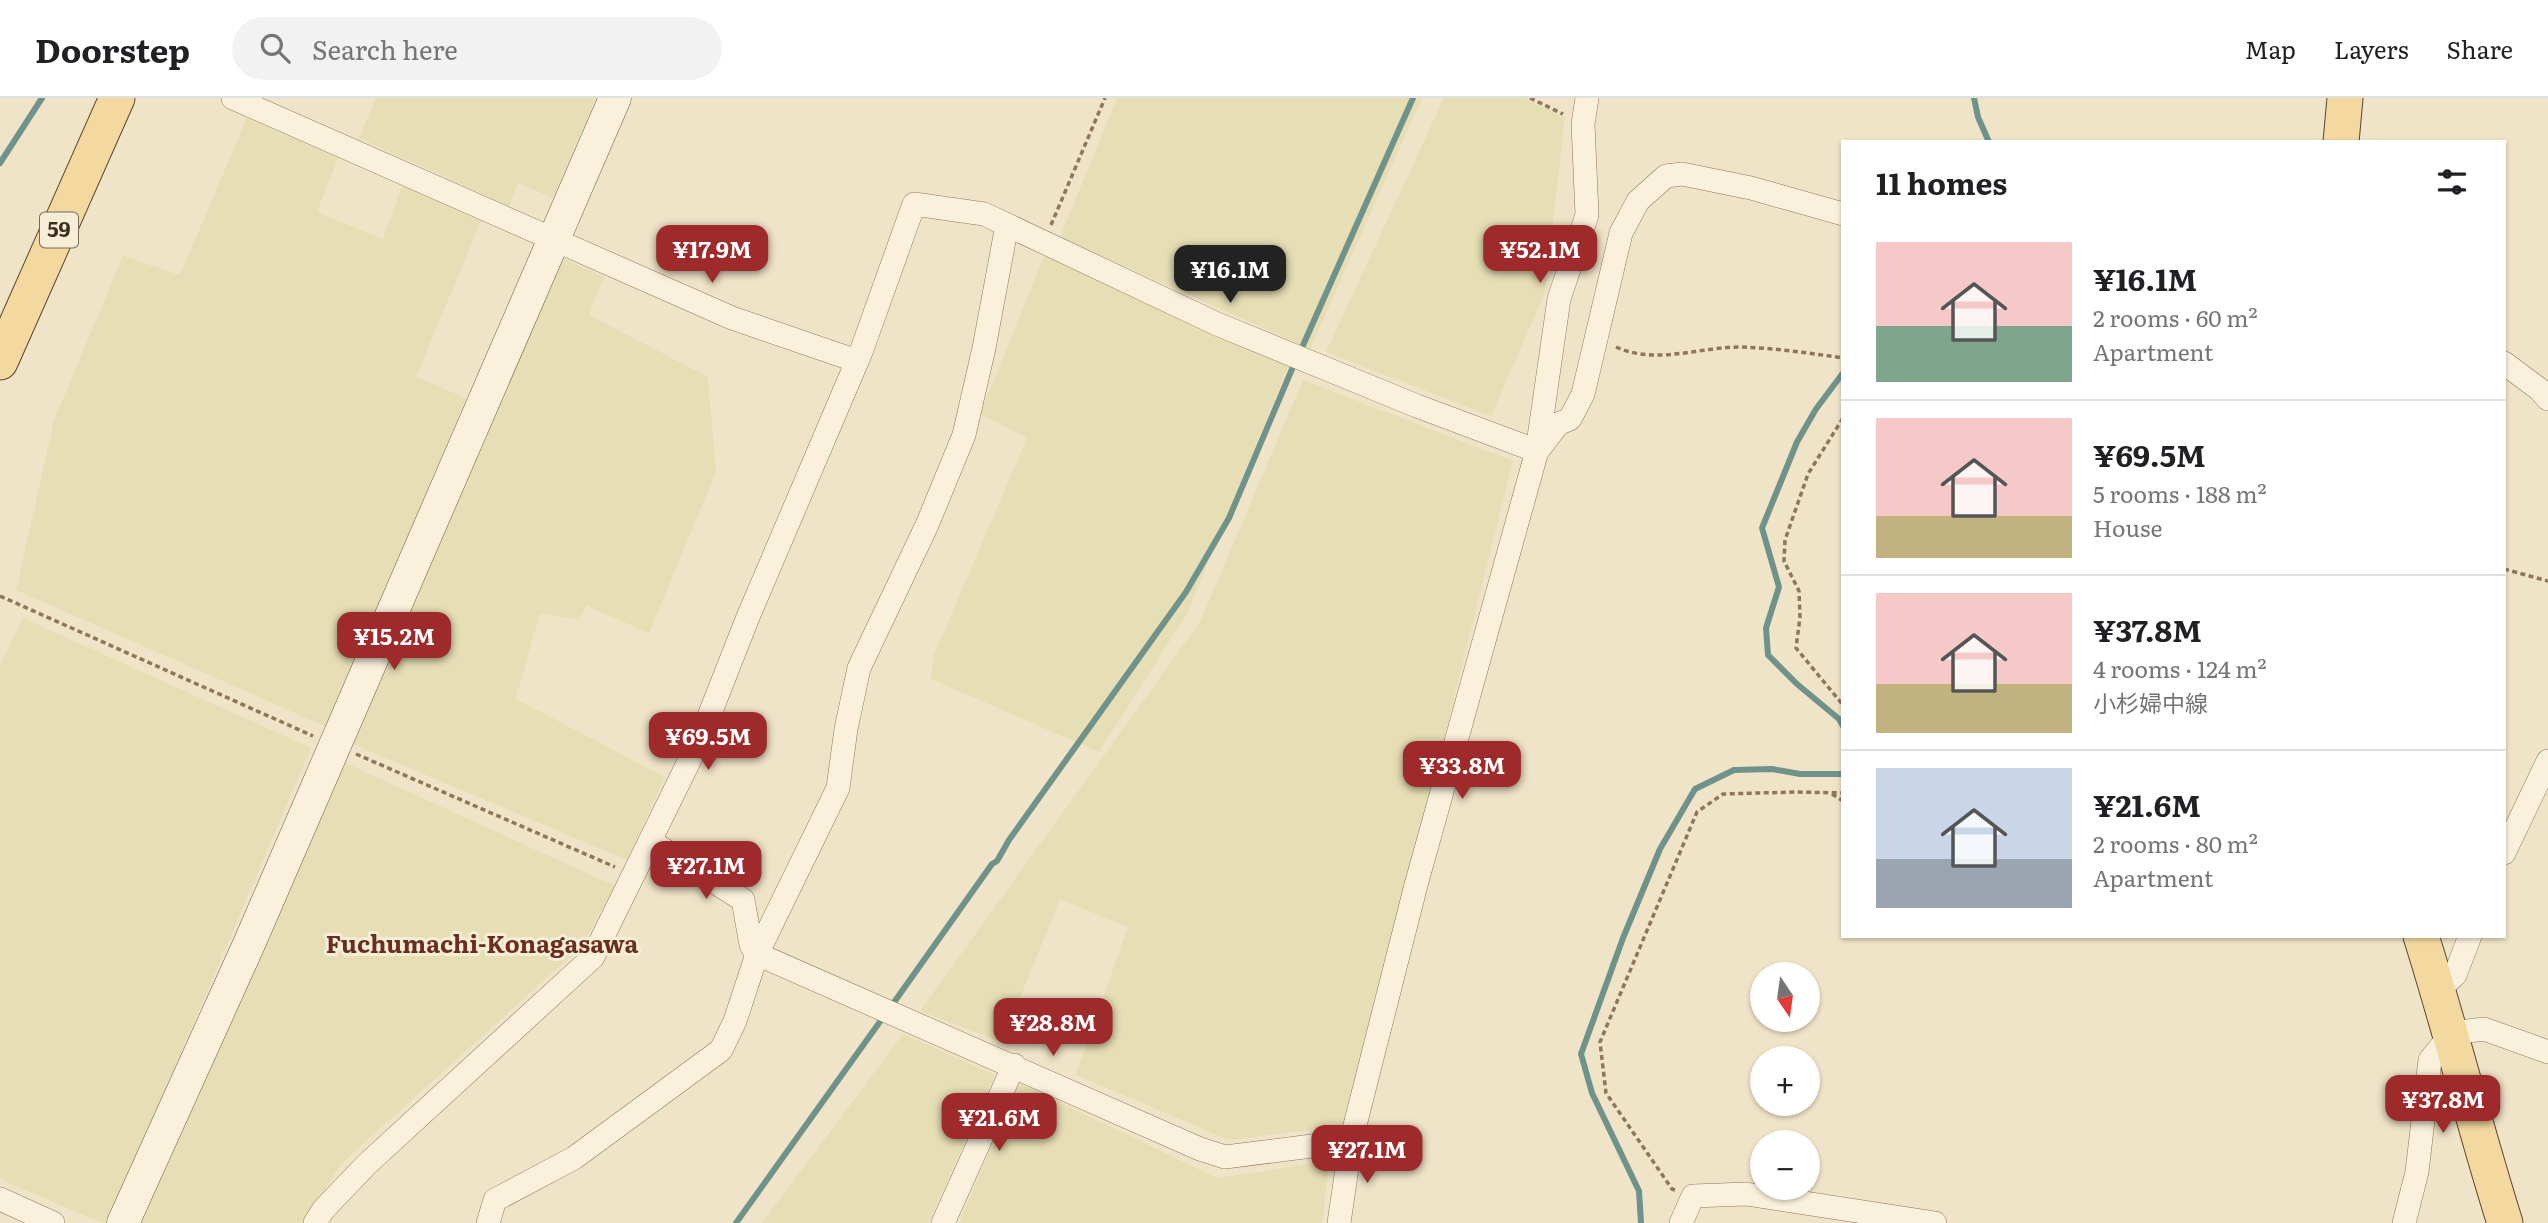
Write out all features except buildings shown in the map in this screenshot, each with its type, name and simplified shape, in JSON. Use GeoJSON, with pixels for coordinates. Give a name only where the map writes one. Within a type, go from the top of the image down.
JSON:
{"type":"FeatureCollection","features":[{"type":"Feature","properties":{"kind":"main road","name":"59"},"geometry":{"type":"LineString","coordinates":[[0,362],[117,98]]}},
{"type":"Feature","properties":{"kind":"main road"},"geometry":{"type":"LineString","coordinates":[[2341,140],[2345,98]]}},
{"type":"Feature","properties":{"kind":"main road"},"geometry":{"type":"LineString","coordinates":[[2422,938],[2452,1033],[2473,1120],[2505,1223]]}},
{"type":"Feature","properties":{"kind":"street"},"geometry":{"type":"LineString","coordinates":[[233,98],[732,318],[857,362]]}},
{"type":"Feature","properties":{"kind":"street"},"geometry":{"type":"LineString","coordinates":[[123,1223],[249,944],[615,98]]}},
{"type":"Feature","properties":{"kind":"street"},"geometry":{"type":"LineString","coordinates":[[1339,1223],[1351,1141],[1416,885],[1537,451],[1559,299],[1587,215],[1583,124],[1587,98]]}},
{"type":"Feature","properties":{"kind":"street"},"geometry":{"type":"LineString","coordinates":[[1537,451],[1558,424],[1570,419],[1583,394],[1621,233],[1638,201],[1666,176],[1682,174],[1751,188],[1841,213]]}},
{"type":"Feature","properties":{"kind":"street"},"geometry":{"type":"LineString","coordinates":[[315,1223],[323,1210],[367,1164],[593,957],[700,739],[748,617],[857,362],[914,204],[984,214],[1217,324],[1417,406],[1537,451]]}},
{"type":"Feature","properties":{"kind":"street"},"geometry":{"type":"LineString","coordinates":[[488,1223],[495,1200],[574,1158],[721,1050],[735,1021],[757,954],[838,788],[846,729],[859,668],[927,525],[964,435],[984,348],[1007,225]]}},
{"type":"Feature","properties":{"kind":"street"},"geometry":{"type":"LineString","coordinates":[[2506,364],[2539,388],[2548,399]]}},
{"type":"Feature","properties":{"kind":"street"},"geometry":{"type":"LineString","coordinates":[[2506,849],[2548,761]]}},
{"type":"Feature","properties":{"kind":"street"},"geometry":{"type":"LineString","coordinates":[[650,841],[743,900],[751,946],[757,954],[1200,1149],[1225,1157],[1351,1141]]}},
{"type":"Feature","properties":{"kind":"street"},"geometry":{"type":"LineString","coordinates":[[2438,990],[2455,975],[2469,938]]}},
{"type":"Feature","properties":{"kind":"street"},"geometry":{"type":"LineString","coordinates":[[2404,1223],[2417,1172],[2430,1060],[2452,1033],[2484,1029],[2548,1052]]}},
{"type":"Feature","properties":{"kind":"street"},"geometry":{"type":"LineString","coordinates":[[943,1223],[1014,1065]]}},
{"type":"Feature","properties":{"kind":"street"},"geometry":{"type":"LineString","coordinates":[[1681,1223],[1693,1196],[1746,1194],[1935,1223]]}},
{"type":"Feature","properties":{"kind":"street"},"geometry":{"type":"LineString","coordinates":[[0,1199],[53,1223]]}},
{"type":"Feature","properties":{"kind":"path"},"geometry":{"type":"LineString","coordinates":[[1044,242],[1105,98]]}},
{"type":"Feature","properties":{"kind":"path"},"geometry":{"type":"LineString","coordinates":[[1531,98],[1583,124]]}},
{"type":"Feature","properties":{"kind":"path"},"geometry":{"type":"LineString","coordinates":[[1596,338],[1627,352],[1678,356],[1737,347],[1787,350],[1841,358]]}},
{"type":"Feature","properties":{"kind":"path"},"geometry":{"type":"LineString","coordinates":[[1841,421],[1808,474],[1785,540],[1784,561],[1799,591],[1800,617],[1796,648],[1841,703]]}},
{"type":"Feature","properties":{"kind":"path"},"geometry":{"type":"LineString","coordinates":[[2506,570],[2548,581]]}},
{"type":"Feature","properties":{"kind":"path"},"geometry":{"type":"LineString","coordinates":[[0,596],[633,875]]}},
{"type":"Feature","properties":{"kind":"path"},"geometry":{"type":"LineString","coordinates":[[1830,793],[1841,800]]}},
{"type":"Feature","properties":{"kind":"path"},"geometry":{"type":"LineString","coordinates":[[1693,1196],[1672,1189],[1606,1093],[1601,1042],[1697,812],[1723,794],[1841,793]]}},
{"type":"Feature","properties":{"kind":"shaded area"},"geometry":{"type":"Polygon","coordinates":[[[376,98],[596,98],[553,198],[518,183],[509,206],[359,138],[376,98]]]}},
{"type":"Feature","properties":{"kind":"shaded area"},"geometry":{"type":"Polygon","coordinates":[[[1117,98],[1422,98],[1310,349],[1060,237],[1117,98]]]}},
{"type":"Feature","properties":{"kind":"shaded area"},"geometry":{"type":"Polygon","coordinates":[[[1444,98],[1524,98],[1565,117],[1545,293],[1491,416],[1326,352],[1444,98]]]}},
{"type":"Feature","properties":{"kind":"shaded area"},"geometry":{"type":"Polygon","coordinates":[[[247,118],[338,158],[317,212],[383,239],[402,186],[481,221],[416,377],[466,398],[329,728],[16,590],[54,420],[123,256],[180,275],[247,118]]]}},
{"type":"Feature","properties":{"kind":"shaded area"},"geometry":{"type":"Polygon","coordinates":[[[1044,256],[1293,354],[1188,612],[1099,752],[931,679],[934,655],[1027,438],[980,414],[1044,256]]]}},
{"type":"Feature","properties":{"kind":"shaded area"},"geometry":{"type":"Polygon","coordinates":[[[562,258],[604,277],[589,315],[708,377],[716,472],[649,633],[587,606],[579,620],[540,613],[516,699],[665,777],[627,860],[348,742],[562,258]]]}},
{"type":"Feature","properties":{"kind":"shaded area"},"geometry":{"type":"Polygon","coordinates":[[[1303,380],[1513,461],[1431,791],[1342,1126],[1229,1140],[1076,1075],[1128,927],[1060,899],[1002,1042],[920,1011],[1200,622],[1303,380]]]}},
{"type":"Feature","properties":{"kind":"shaded area"},"geometry":{"type":"Polygon","coordinates":[[[23,618],[311,748],[108,1223],[102,1223],[0,1179],[0,666],[23,618]]]}},
{"type":"Feature","properties":{"kind":"shaded area"},"geometry":{"type":"Polygon","coordinates":[[[339,760],[615,886],[583,945],[342,1163],[302,1223],[139,1223],[339,760]]]}},
{"type":"Feature","properties":{"kind":"shaded area"},"geometry":{"type":"Polygon","coordinates":[[[903,1034],[995,1075],[928,1223],[762,1223],[903,1034]]]}},
{"type":"Feature","properties":{"kind":"shaded area"},"geometry":{"type":"Polygon","coordinates":[[[1019,1083],[1217,1178],[1330,1161],[1322,1223],[959,1223],[1019,1083]]]}},
{"type":"Feature","properties":{"kind":"waterway"},"geometry":{"type":"LineString","coordinates":[[0,163],[42,98]]}},
{"type":"Feature","properties":{"kind":"waterway"},"geometry":{"type":"LineString","coordinates":[[1300,352],[1413,98]]}},
{"type":"Feature","properties":{"kind":"waterway"},"geometry":{"type":"LineString","coordinates":[[1974,98],[1978,117],[1988,140]]}},
{"type":"Feature","properties":{"kind":"waterway"},"geometry":{"type":"LineString","coordinates":[[890,1008],[1186,592],[1229,518],[1295,362]]}},
{"type":"Feature","properties":{"kind":"waterway"},"geometry":{"type":"LineString","coordinates":[[1841,376],[1816,409],[1797,442],[1762,528],[1779,587],[1766,628],[1768,655],[1841,722]]}},
{"type":"Feature","properties":{"kind":"waterway"},"geometry":{"type":"LineString","coordinates":[[1641,1223],[1639,1191],[1592,1093],[1581,1054],[1623,938],[1660,849],[1695,789],[1734,770],[1772,769],[1800,774],[1841,774]]}},
{"type":"Feature","properties":{"kind":"waterway"},"geometry":{"type":"LineString","coordinates":[[736,1223],[884,1016]]}},
{"type":"Feature","properties":{"kind":"district","name":"Fuchumachi-Konagasawa"},"geometry":{"type":"Point","coordinates":[482,945]}}]}
